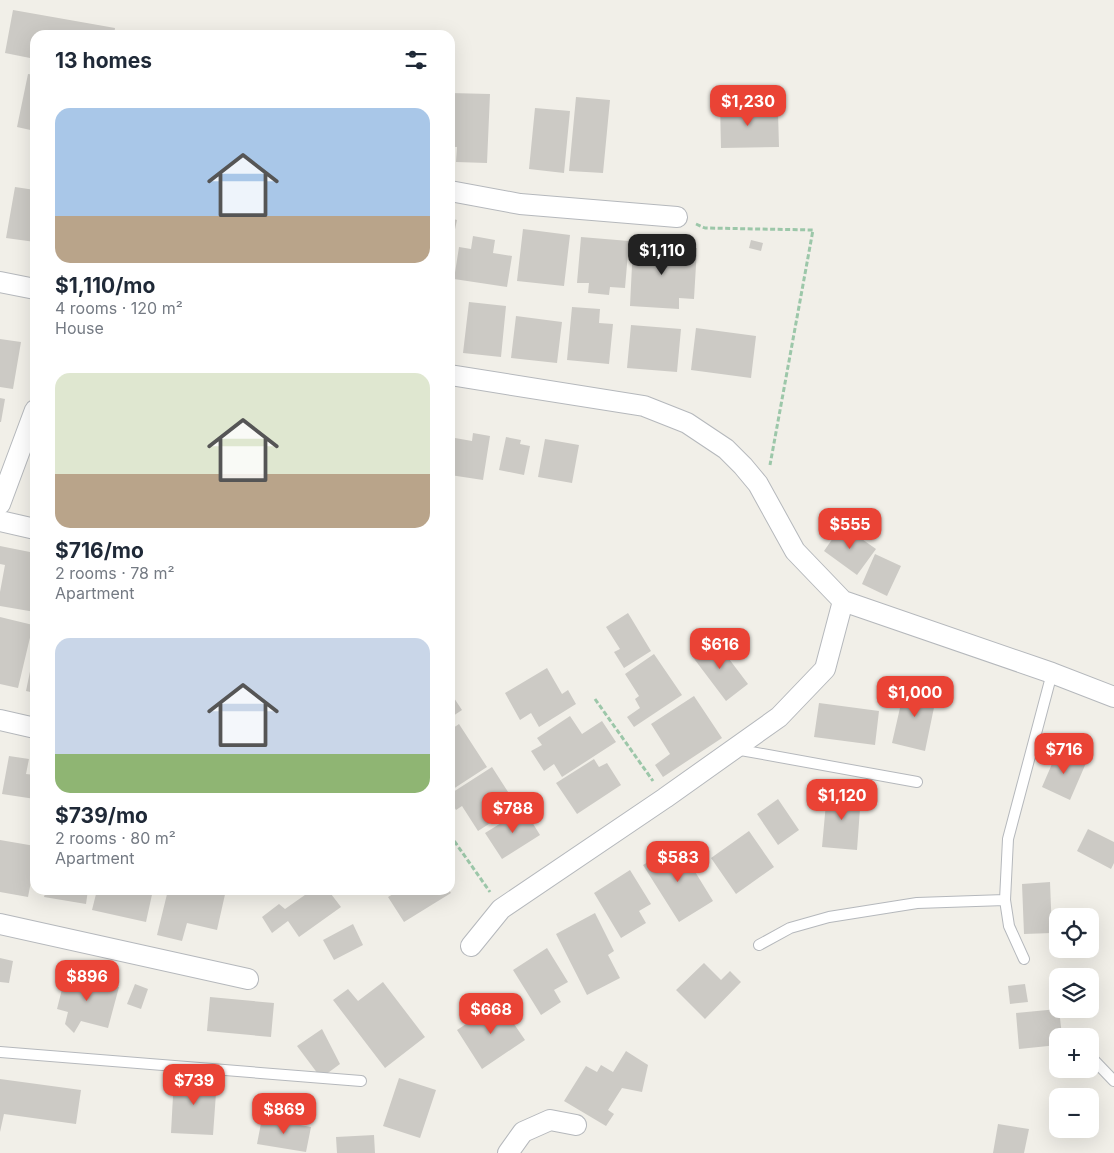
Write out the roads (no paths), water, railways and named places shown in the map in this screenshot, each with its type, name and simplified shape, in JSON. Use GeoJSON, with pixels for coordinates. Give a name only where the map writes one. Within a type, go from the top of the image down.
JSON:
{"type":"FeatureCollection","features":[{"type":"Feature","properties":{"kind":"street"},"geometry":{"type":"LineString","coordinates":[[455,192],[520,204],[677,217]]}},
{"type":"Feature","properties":{"kind":"street"},"geometry":{"type":"LineString","coordinates":[[0,282],[30,288]]}},
{"type":"Feature","properties":{"kind":"street"},"geometry":{"type":"LineString","coordinates":[[455,376],[644,406],[688,423],[726,449],[758,484],[795,550],[843,601],[1052,673],[1114,697]]}},
{"type":"Feature","properties":{"kind":"street"},"geometry":{"type":"LineString","coordinates":[[0,504],[30,423]]}},
{"type":"Feature","properties":{"kind":"street"},"geometry":{"type":"LineString","coordinates":[[0,521],[30,528]]}},
{"type":"Feature","properties":{"kind":"street"},"geometry":{"type":"LineString","coordinates":[[471,946],[501,909],[665,798],[779,717],[825,669],[843,601]]}},
{"type":"Feature","properties":{"kind":"street"},"geometry":{"type":"LineString","coordinates":[[0,720],[30,727]]}},
{"type":"Feature","properties":{"kind":"street"},"geometry":{"type":"LineString","coordinates":[[0,924],[248,979]]}},
{"type":"Feature","properties":{"kind":"street"},"geometry":{"type":"LineString","coordinates":[[508,1153],[523,1132],[550,1120],[576,1126]]}},
{"type":"Feature","properties":{"kind":"lane"},"geometry":{"type":"LineString","coordinates":[[1024,959],[1009,926],[1005,900],[1008,839],[1052,673]]}},
{"type":"Feature","properties":{"kind":"lane"},"geometry":{"type":"LineString","coordinates":[[734,748],[918,782]]}},
{"type":"Feature","properties":{"kind":"lane"},"geometry":{"type":"LineString","coordinates":[[758,945],[790,928],[829,917],[917,902],[1005,900]]}},
{"type":"Feature","properties":{"kind":"lane"},"geometry":{"type":"LineString","coordinates":[[0,1052],[361,1081]]}},
{"type":"Feature","properties":{"kind":"lane"},"geometry":{"type":"LineString","coordinates":[[1099,1065],[1114,1081]]}}]}
